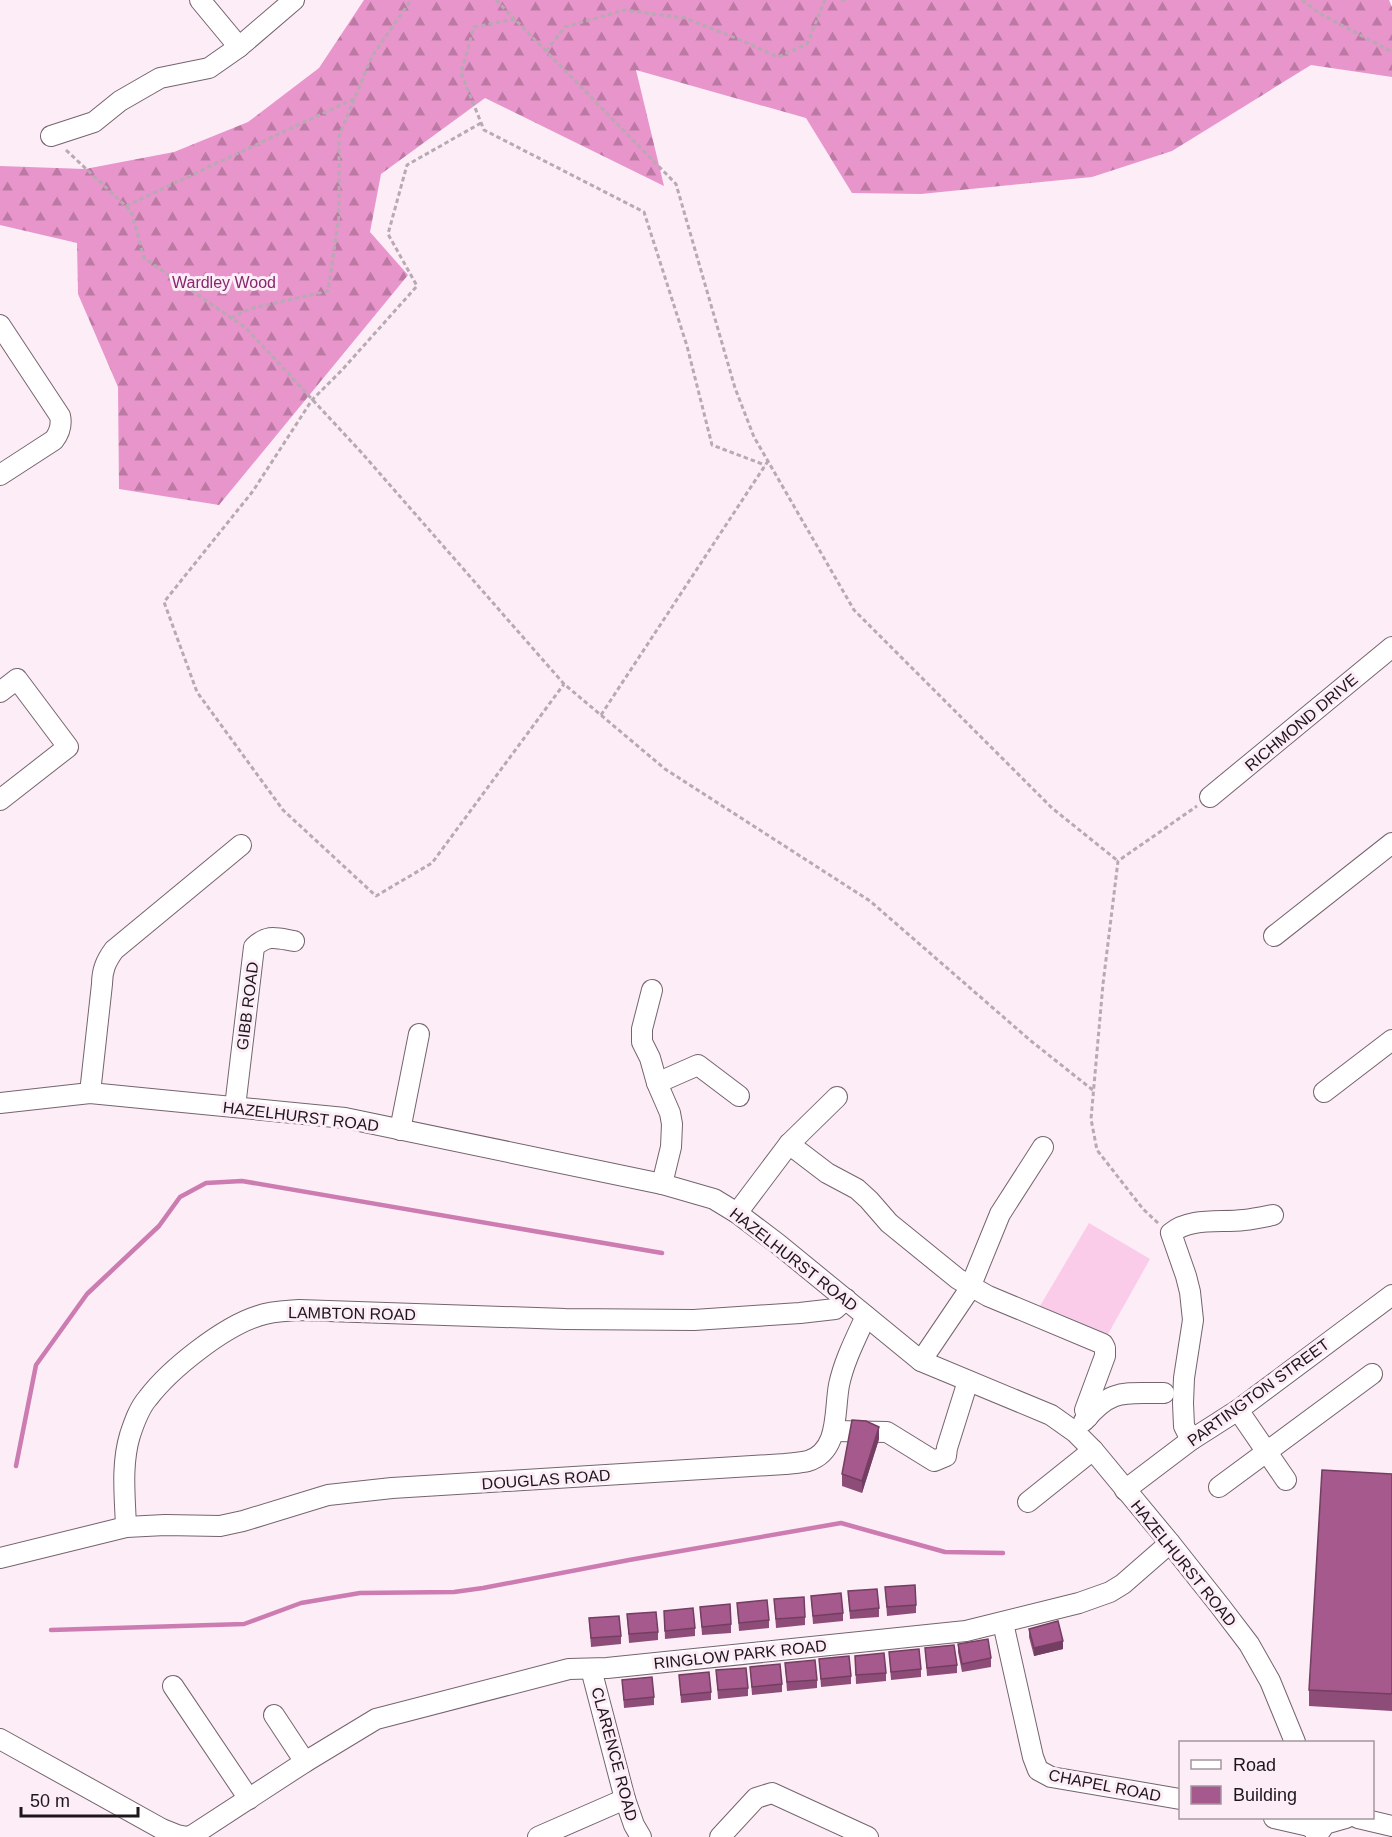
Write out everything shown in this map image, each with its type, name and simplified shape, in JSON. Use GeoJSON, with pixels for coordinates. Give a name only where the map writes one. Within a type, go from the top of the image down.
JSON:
{"type":"FeatureCollection","features":[{"type":"Feature","properties":{"kind":"street"},"geometry":{"type":"LineString","coordinates":[[200,0],[239,47]]}},
{"type":"Feature","properties":{"kind":"street"},"geometry":{"type":"LineString","coordinates":[[51,136],[94,122],[120,101],[160,78],[209,68],[239,47],[294,0]]}},
{"type":"Feature","properties":{"kind":"street"},"geometry":{"type":"LineString","coordinates":[[0,325],[60,416],[61,421],[60,431],[54,440],[0,475]]}},
{"type":"Feature","properties":{"kind":"street","name":"RICHMOND DRIVE"},"geometry":{"type":"LineString","coordinates":[[1210,797],[1392,647]]}},
{"type":"Feature","properties":{"kind":"street"},"geometry":{"type":"LineString","coordinates":[[0,692],[17,679],[68,747],[0,800]]}},
{"type":"Feature","properties":{"kind":"street"},"geometry":{"type":"LineString","coordinates":[[1274,936],[1392,843]]}},
{"type":"Feature","properties":{"kind":"street"},"geometry":{"type":"LineString","coordinates":[[90,1093],[102,974],[109,957],[114,950],[229,849]]}},
{"type":"Feature","properties":{"kind":"street","name":"GIBB ROAD"},"geometry":{"type":"LineString","coordinates":[[235,1107],[254,947],[261,940],[270,937],[294,941]]}},
{"type":"Feature","properties":{"kind":"street"},"geometry":{"type":"LineString","coordinates":[[652,990],[642,1029],[642,1042],[650,1058],[672,1124],[671,1147],[662,1184]]}},
{"type":"Feature","properties":{"kind":"street"},"geometry":{"type":"LineString","coordinates":[[400,1130],[419,1034]]}},
{"type":"Feature","properties":{"kind":"street"},"geometry":{"type":"LineString","coordinates":[[1324,1092],[1392,1040]]}},
{"type":"Feature","properties":{"kind":"street"},"geometry":{"type":"LineString","coordinates":[[657,1083],[698,1065],[739,1096]]}},
{"type":"Feature","properties":{"kind":"street","name":"HAZELHURST ROAD"},"geometry":{"type":"LineString","coordinates":[[0,1103],[90,1093],[345,1118],[662,1184],[714,1199],[737,1213],[921,1361],[1051,1415],[1075,1432],[1093,1450],[1170,1543],[1249,1644],[1270,1681],[1294,1741]]}},
{"type":"Feature","properties":{"kind":"street"},"geometry":{"type":"LineString","coordinates":[[737,1213],[789,1144],[837,1097]]}},
{"type":"Feature","properties":{"kind":"street"},"geometry":{"type":"LineString","coordinates":[[789,1144],[828,1173],[857,1189],[889,1223],[958,1278],[988,1296],[1103,1344],[1105,1356],[1085,1410],[1088,1417]]}},
{"type":"Feature","properties":{"kind":"street"},"geometry":{"type":"LineString","coordinates":[[921,1361],[971,1286],[1000,1214],[1042,1147]]}},
{"type":"Feature","properties":{"kind":"street"},"geometry":{"type":"LineString","coordinates":[[1191,1440],[1184,1426],[1183,1403],[1184,1378],[1193,1320],[1186,1276],[1171,1233],[1179,1226],[1188,1223],[1241,1227],[1273,1215]]}},
{"type":"Feature","properties":{"kind":"street","name":"PARTINGTON STREET"},"geometry":{"type":"LineString","coordinates":[[1125,1490],[1191,1440],[1238,1410],[1392,1294]]}},
{"type":"Feature","properties":{"kind":"street","name":"LAMBTON ROAD"},"geometry":{"type":"LineString","coordinates":[[126,1527],[124,1469],[129,1438],[146,1399],[201,1348],[238,1324],[259,1315],[299,1310],[565,1319],[694,1320],[835,1309],[846,1299]]}},
{"type":"Feature","properties":{"kind":"street","name":"DOUGLAS ROAD"},"geometry":{"type":"LineString","coordinates":[[126,1527],[220,1526],[328,1495],[392,1488],[809,1460],[826,1448],[834,1431],[839,1385],[851,1347],[866,1316]]}},
{"type":"Feature","properties":{"kind":"street"},"geometry":{"type":"LineString","coordinates":[[1219,1487],[1372,1374]]}},
{"type":"Feature","properties":{"kind":"street"},"geometry":{"type":"LineString","coordinates":[[834,1431],[887,1432],[934,1461],[946,1456],[968,1381]]}},
{"type":"Feature","properties":{"kind":"street"},"geometry":{"type":"LineString","coordinates":[[1075,1432],[1106,1399],[1118,1395],[1164,1394]]}},
{"type":"Feature","properties":{"kind":"street"},"geometry":{"type":"LineString","coordinates":[[1238,1410],[1286,1480]]}},
{"type":"Feature","properties":{"kind":"street"},"geometry":{"type":"LineString","coordinates":[[1028,1502],[1093,1450]]}},
{"type":"Feature","properties":{"kind":"street"},"geometry":{"type":"LineString","coordinates":[[0,1558],[126,1527]]}},
{"type":"Feature","properties":{"kind":"street","name":"RINGLOW PARK ROAD"},"geometry":{"type":"LineString","coordinates":[[0,1739],[162,1829],[187,1837],[376,1719],[569,1669],[591,1669],[966,1631],[1003,1623],[1110,1593],[1170,1543]]}},
{"type":"Feature","properties":{"kind":"street","name":"CHAPEL ROAD"},"geometry":{"type":"LineString","coordinates":[[1003,1623],[1033,1757],[1038,1770],[1051,1777],[1179,1799]]}},
{"type":"Feature","properties":{"kind":"street","name":"CLARENCE ROAD"},"geometry":{"type":"LineString","coordinates":[[591,1669],[633,1825],[641,1837]]}},
{"type":"Feature","properties":{"kind":"street"},"geometry":{"type":"LineString","coordinates":[[173,1686],[249,1799]]}},
{"type":"Feature","properties":{"kind":"street"},"geometry":{"type":"LineString","coordinates":[[274,1715],[304,1762]]}},
{"type":"Feature","properties":{"kind":"street"},"geometry":{"type":"LineString","coordinates":[[720,1837],[756,1798],[771,1793],[868,1837]]}},
{"type":"Feature","properties":{"kind":"street"},"geometry":{"type":"LineString","coordinates":[[537,1837],[625,1798]]}},
{"type":"Feature","properties":{"kind":"street"},"geometry":{"type":"LineString","coordinates":[[1278,1819],[1309,1826],[1329,1825]]}},
{"type":"Feature","properties":{"kind":"street"},"geometry":{"type":"LineString","coordinates":[[1360,1819],[1383,1829]]}},
{"type":"Feature","properties":{"kind":"path"},"geometry":{"type":"LineString","coordinates":[[231,318],[249,309],[328,291],[339,216],[339,136],[372,56],[411,0]]}},
{"type":"Feature","properties":{"kind":"path"},"geometry":{"type":"LineString","coordinates":[[496,0],[676,184],[735,388],[754,437],[854,610],[1052,808],[1118,861]]}},
{"type":"Feature","properties":{"kind":"path"},"geometry":{"type":"LineString","coordinates":[[546,51],[565,27],[624,10],[685,18],[778,57],[807,44],[825,0]]}},
{"type":"Feature","properties":{"kind":"path"},"geometry":{"type":"LineString","coordinates":[[1302,0],[1319,13],[1392,52]]}},
{"type":"Feature","properties":{"kind":"path"},"geometry":{"type":"LineString","coordinates":[[514,19],[474,27],[460,73],[484,130],[644,212],[687,346],[712,445],[765,465]]}},
{"type":"Feature","properties":{"kind":"path"},"geometry":{"type":"LineString","coordinates":[[126,206],[355,98]]}},
{"type":"Feature","properties":{"kind":"path"},"geometry":{"type":"LineString","coordinates":[[481,123],[407,165],[388,234],[417,286],[312,400],[253,491],[164,602],[197,692],[283,810],[376,896],[432,863],[564,684]]}},
{"type":"Feature","properties":{"kind":"path"},"geometry":{"type":"LineString","coordinates":[[51,136],[131,211],[144,258],[246,328],[361,452],[564,684],[665,769],[870,901],[1031,1041],[1094,1091]]}},
{"type":"Feature","properties":{"kind":"path"},"geometry":{"type":"LineString","coordinates":[[601,715],[768,461]]}},
{"type":"Feature","properties":{"kind":"path"},"geometry":{"type":"LineString","coordinates":[[1171,1233],[1143,1209],[1097,1150],[1091,1119],[1103,984],[1118,861],[1210,797]]}},
{"type":"Feature","properties":{"kind":"shaded area"},"geometry":{"type":"Polygon","coordinates":[[[1089,1223],[1150,1259],[1108,1334],[1040,1306],[1089,1223]]]}},
{"type":"Feature","properties":{"kind":"green space","name":"Wardley Wood"},"geometry":{"type":"Polygon","coordinates":[[[364,0],[1389,0],[1392,7],[1392,77],[1311,65],[1172,151],[1092,177],[921,194],[852,193],[806,118],[636,70],[664,186],[485,98],[381,174],[370,232],[408,275],[219,505],[119,489],[118,387],[78,294],[77,243],[0,225],[0,166],[85,169],[174,152],[248,122],[319,68],[364,0]]]}},
{"type":"Feature","properties":{"kind":"building"},"geometry":{"type":"Polygon","coordinates":[[[852,1420],[866,1421],[879,1427],[862,1481],[842,1474],[852,1420]]]}},
{"type":"Feature","properties":{"kind":"building"},"geometry":{"type":"Polygon","coordinates":[[[1322,1470],[1392,1474],[1392,1694],[1309,1690],[1322,1470]]]}},
{"type":"Feature","properties":{"kind":"building"},"geometry":{"type":"Polygon","coordinates":[[[915,1585],[916,1605],[887,1607],[885,1587],[915,1585]]]}},
{"type":"Feature","properties":{"kind":"building"},"geometry":{"type":"Polygon","coordinates":[[[877,1589],[879,1608],[850,1611],[848,1591],[877,1589]]]}},
{"type":"Feature","properties":{"kind":"building"},"geometry":{"type":"Polygon","coordinates":[[[841,1593],[843,1613],[813,1616],[811,1596],[841,1593]]]}},
{"type":"Feature","properties":{"kind":"building"},"geometry":{"type":"Polygon","coordinates":[[[804,1597],[805,1617],[776,1619],[774,1599],[804,1597]]]}},
{"type":"Feature","properties":{"kind":"building"},"geometry":{"type":"Polygon","coordinates":[[[767,1600],[769,1620],[739,1623],[737,1603],[767,1600]]]}},
{"type":"Feature","properties":{"kind":"building"},"geometry":{"type":"Polygon","coordinates":[[[730,1604],[731,1624],[702,1627],[700,1607],[730,1604]]]}},
{"type":"Feature","properties":{"kind":"building"},"geometry":{"type":"Polygon","coordinates":[[[693,1608],[695,1628],[665,1631],[664,1611],[693,1608]]]}},
{"type":"Feature","properties":{"kind":"building"},"geometry":{"type":"Polygon","coordinates":[[[656,1612],[658,1632],[629,1634],[627,1614],[656,1612]]]}},
{"type":"Feature","properties":{"kind":"building"},"geometry":{"type":"Polygon","coordinates":[[[619,1616],[621,1636],[591,1638],[589,1618],[619,1616]]]}},
{"type":"Feature","properties":{"kind":"building"},"geometry":{"type":"Polygon","coordinates":[[[1058,1621],[1063,1641],[1034,1648],[1029,1629],[1058,1621]]]}},
{"type":"Feature","properties":{"kind":"building"},"geometry":{"type":"Polygon","coordinates":[[[988,1639],[991,1658],[962,1664],[958,1644],[988,1639]]]}},
{"type":"Feature","properties":{"kind":"building"},"geometry":{"type":"Polygon","coordinates":[[[954,1645],[957,1665],[927,1668],[925,1648],[954,1645]]]}},
{"type":"Feature","properties":{"kind":"building"},"geometry":{"type":"Polygon","coordinates":[[[919,1649],[921,1669],[891,1672],[889,1652],[919,1649]]]}},
{"type":"Feature","properties":{"kind":"building"},"geometry":{"type":"Polygon","coordinates":[[[884,1653],[886,1673],[856,1675],[855,1656],[884,1653]]]}},
{"type":"Feature","properties":{"kind":"building"},"geometry":{"type":"Polygon","coordinates":[[[849,1656],[851,1676],[821,1679],[819,1659],[849,1656]]]}},
{"type":"Feature","properties":{"kind":"building"},"geometry":{"type":"Polygon","coordinates":[[[815,1660],[817,1680],[787,1682],[785,1663],[815,1660]]]}},
{"type":"Feature","properties":{"kind":"building"},"geometry":{"type":"Polygon","coordinates":[[[780,1664],[782,1684],[752,1687],[750,1667],[780,1664]]]}},
{"type":"Feature","properties":{"kind":"building"},"geometry":{"type":"Polygon","coordinates":[[[746,1668],[748,1688],[718,1690],[716,1670],[746,1668]]]}},
{"type":"Feature","properties":{"kind":"building"},"geometry":{"type":"Polygon","coordinates":[[[709,1672],[711,1692],[681,1695],[679,1675],[709,1672]]]}},
{"type":"Feature","properties":{"kind":"building"},"geometry":{"type":"Polygon","coordinates":[[[652,1677],[654,1697],[624,1700],[622,1680],[652,1677]]]}},
{"type":"Feature","properties":{"kind":"waterway"},"geometry":{"type":"LineString","coordinates":[[16,1466],[36,1365],[87,1294],[159,1226],[180,1197],[206,1183],[242,1181],[662,1253]]}},
{"type":"Feature","properties":{"kind":"waterway"},"geometry":{"type":"LineString","coordinates":[[51,1630],[244,1624],[301,1603],[360,1593],[454,1592],[483,1588],[841,1523],[945,1552],[1003,1553]]}}]}
